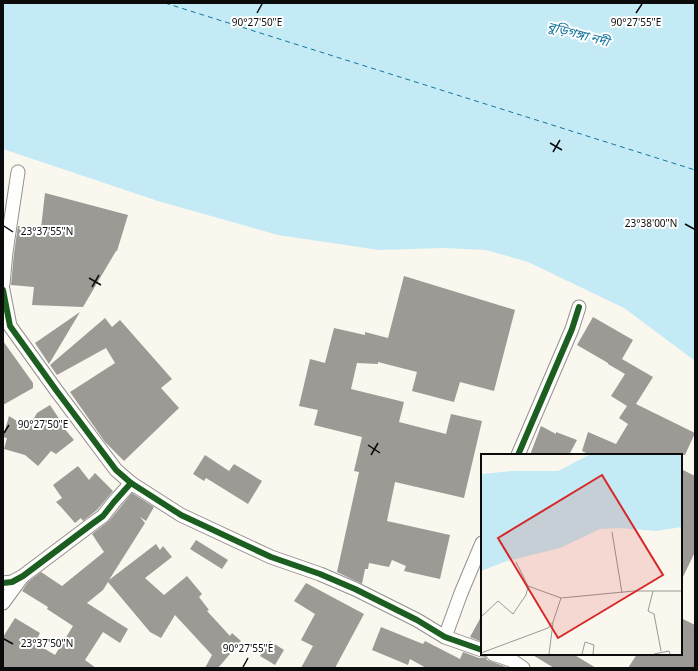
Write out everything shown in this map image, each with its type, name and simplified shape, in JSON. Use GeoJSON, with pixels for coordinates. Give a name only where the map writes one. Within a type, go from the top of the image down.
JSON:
{"type":"FeatureCollection","features":[{"type":"Feature","properties":{"kind":"street"},"geometry":{"type":"LineString","coordinates":[[3,284],[6,252],[18,172]]}},
{"type":"Feature","properties":{"kind":"street"},"geometry":{"type":"LineString","coordinates":[[3,290],[7,330],[56,390],[116,470],[131,483],[181,515],[271,557],[320,574],[355,589],[417,620],[445,636],[481,650]]}},
{"type":"Feature","properties":{"kind":"street"},"geometry":{"type":"LineString","coordinates":[[518,454],[572,329],[579,308]]}},
{"type":"Feature","properties":{"kind":"street"},"geometry":{"type":"LineString","coordinates":[[3,583],[12,582],[23,576],[103,516],[131,483]]}},
{"type":"Feature","properties":{"kind":"street"},"geometry":{"type":"LineString","coordinates":[[445,636],[460,593],[481,545]]}},
{"type":"Feature","properties":{"kind":"street"},"geometry":{"type":"LineString","coordinates":[[3,604],[23,576]]}},
{"type":"Feature","properties":{"kind":"street"},"geometry":{"type":"LineString","coordinates":[[496,655],[511,660],[524,668]]}},
{"type":"Feature","properties":{"kind":"water","name":"বুড়িগঙ্গা নদী"},"geometry":{"type":"Polygon","coordinates":[[[3,3],[695,3],[695,361],[624,308],[528,262],[486,250],[443,248],[379,250],[278,235],[158,201],[3,149],[3,3]]]}},
{"type":"Feature","properties":{"kind":"building"},"geometry":{"type":"Polygon","coordinates":[[[45,193],[128,215],[117,251],[83,307],[32,305],[34,287],[11,285],[18,226],[41,228],[45,193]]]}},
{"type":"Feature","properties":{"kind":"building"},"geometry":{"type":"Polygon","coordinates":[[[404,276],[515,310],[494,391],[460,382],[454,402],[412,391],[417,372],[378,362],[378,364],[357,363],[351,389],[404,402],[399,422],[446,434],[451,414],[482,421],[464,498],[395,482],[387,521],[450,535],[440,579],[404,571],[406,566],[392,560],[389,567],[369,563],[368,569],[365,569],[362,584],[337,572],[359,472],[354,471],[362,437],[314,425],[318,410],[299,406],[310,359],[325,363],[334,328],[365,335],[365,332],[388,338],[404,276]]]}},
{"type":"Feature","properties":{"kind":"building"},"geometry":{"type":"Polygon","coordinates":[[[80,312],[49,364],[35,343],[80,312]]]}},
{"type":"Feature","properties":{"kind":"building"},"geometry":{"type":"Polygon","coordinates":[[[593,317],[633,340],[622,359],[653,377],[636,404],[695,433],[685,455],[588,454],[582,451],[588,432],[616,444],[628,424],[619,418],[627,406],[611,396],[625,374],[577,345],[593,317]]]}},
{"type":"Feature","properties":{"kind":"building"},"geometry":{"type":"Polygon","coordinates":[[[105,318],[112,327],[120,320],[172,379],[161,388],[179,408],[124,461],[105,442],[70,392],[115,363],[106,348],[57,375],[50,365],[105,318]]]}},
{"type":"Feature","properties":{"kind":"building"},"geometry":{"type":"Polygon","coordinates":[[[3,341],[33,383],[33,388],[3,405],[3,341]]]}},
{"type":"Feature","properties":{"kind":"building"},"geometry":{"type":"Polygon","coordinates":[[[50,405],[60,420],[58,421],[74,440],[56,454],[51,451],[38,466],[25,455],[4,449],[7,438],[3,437],[9,416],[28,428],[37,413],[50,405]]]}},
{"type":"Feature","properties":{"kind":"building"},"geometry":{"type":"Polygon","coordinates":[[[541,426],[556,434],[556,432],[577,440],[570,454],[530,454],[541,426]]]}},
{"type":"Feature","properties":{"kind":"building"},"geometry":{"type":"Polygon","coordinates":[[[205,455],[229,471],[234,464],[262,481],[248,504],[206,478],[204,481],[193,474],[205,455]]]}},
{"type":"Feature","properties":{"kind":"building"},"geometry":{"type":"Polygon","coordinates":[[[78,466],[89,480],[95,473],[113,491],[97,510],[83,521],[81,518],[75,523],[56,502],[62,498],[53,485],[78,466]]]}},
{"type":"Feature","properties":{"kind":"building"},"geometry":{"type":"Polygon","coordinates":[[[682,470],[695,476],[695,552],[682,579],[682,470]]]}},
{"type":"Feature","properties":{"kind":"building"},"geometry":{"type":"Polygon","coordinates":[[[132,493],[154,507],[146,521],[140,517],[145,523],[109,580],[156,544],[160,550],[163,546],[172,557],[145,578],[164,595],[187,576],[202,594],[199,597],[209,610],[207,611],[230,636],[232,633],[241,641],[218,668],[205,668],[212,655],[175,615],[161,638],[150,632],[108,582],[103,590],[87,603],[128,629],[120,643],[103,632],[85,660],[96,668],[3,668],[3,637],[15,618],[40,633],[35,643],[55,655],[73,626],[47,609],[48,607],[22,591],[28,582],[41,572],[62,586],[104,552],[92,534],[109,521],[132,493]]]}},
{"type":"Feature","properties":{"kind":"building"},"geometry":{"type":"Polygon","coordinates":[[[196,540],[228,560],[222,569],[190,549],[196,540]]]}},
{"type":"Feature","properties":{"kind":"building"},"geometry":{"type":"Polygon","coordinates":[[[306,583],[364,614],[335,668],[301,668],[313,646],[301,640],[315,614],[294,601],[306,583]]]}},
{"type":"Feature","properties":{"kind":"building"},"geometry":{"type":"Polygon","coordinates":[[[481,617],[481,642],[470,637],[481,617]]]}},
{"type":"Feature","properties":{"kind":"building"},"geometry":{"type":"Polygon","coordinates":[[[682,618],[695,625],[695,668],[628,668],[636,655],[682,655],[682,618]]]}},
{"type":"Feature","properties":{"kind":"building"},"geometry":{"type":"Polygon","coordinates":[[[381,627],[423,644],[425,641],[460,659],[463,652],[479,658],[486,657],[487,660],[509,668],[426,668],[410,659],[408,665],[372,650],[381,627]]]}},
{"type":"Feature","properties":{"kind":"building"},"geometry":{"type":"Polygon","coordinates":[[[270,641],[284,650],[275,665],[260,656],[270,641]]]}},
{"type":"Feature","properties":{"kind":"building"},"geometry":{"type":"Polygon","coordinates":[[[533,655],[575,655],[596,668],[554,668],[533,655]]]}},
{"type":"Feature","properties":{"kind":"ferry route"},"geometry":{"type":"LineString","coordinates":[[165,3],[695,170]]}},
{"type":"Feature","properties":{"kind":"cycle path"},"geometry":{"type":"LineString","coordinates":[[3,290],[10,326],[116,470],[131,483]]}},
{"type":"Feature","properties":{"kind":"cycle path"},"geometry":{"type":"LineString","coordinates":[[518,454],[572,329],[579,307]]}},
{"type":"Feature","properties":{"kind":"cycle path"},"geometry":{"type":"LineString","coordinates":[[3,583],[12,582],[23,576],[103,516],[131,483],[181,515],[271,557],[320,574],[355,589],[417,620],[445,637],[481,650]]}}]}
